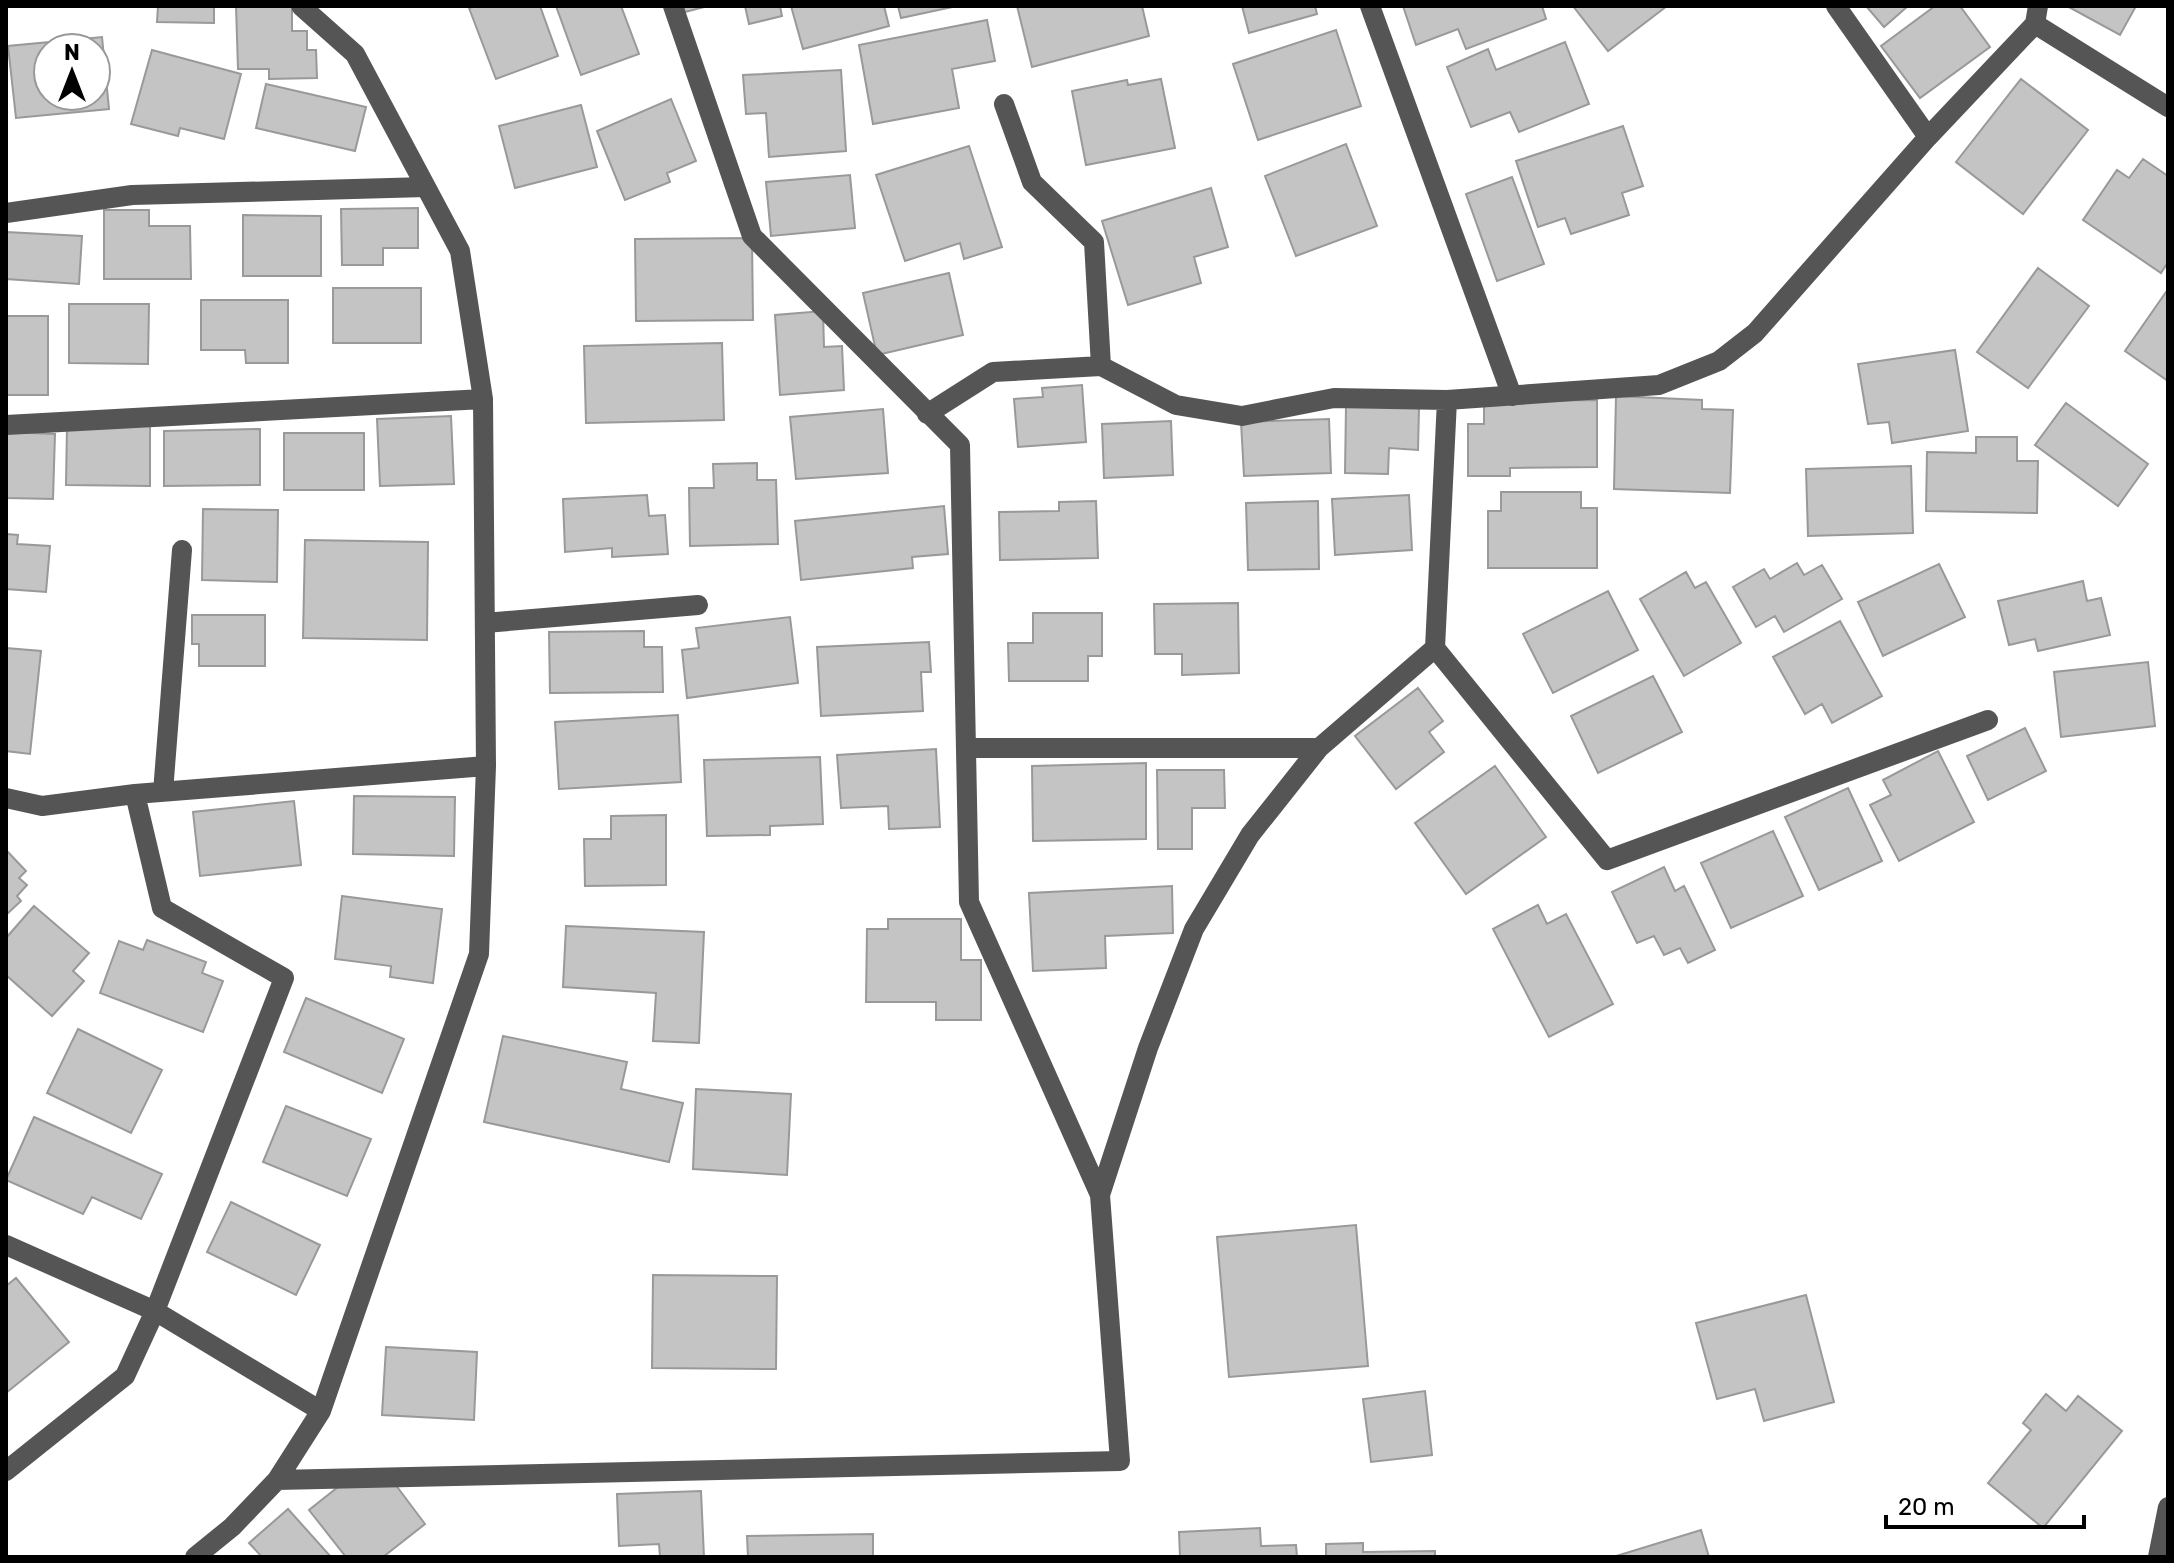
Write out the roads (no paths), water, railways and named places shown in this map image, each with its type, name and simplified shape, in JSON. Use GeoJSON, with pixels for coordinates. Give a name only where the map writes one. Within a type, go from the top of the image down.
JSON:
{"type":"FeatureCollection","features":[{"type":"Feature","properties":{"kind":"street"},"geometry":{"type":"LineString","coordinates":[[195,1557],[232,1527],[277,1480],[321,1411],[479,954],[486,766],[483,399],[460,251],[355,54],[301,6]]}},
{"type":"Feature","properties":{"kind":"street"},"geometry":{"type":"LineString","coordinates":[[277,1480],[1120,1461],[1100,1195],[969,902],[960,445],[752,236],[673,6]]}},
{"type":"Feature","properties":{"kind":"street"},"geometry":{"type":"LineString","coordinates":[[1370,6],[1512,396]]}},
{"type":"Feature","properties":{"kind":"street"},"geometry":{"type":"LineString","coordinates":[[1836,6],[1928,137]]}},
{"type":"Feature","properties":{"kind":"street"},"geometry":{"type":"LineString","coordinates":[[927,414],[993,372],[1101,366],[1176,405],[1242,416],[1334,398],[1447,400],[1659,385],[1719,361],[1755,333],[2036,15],[2168,107]]}},
{"type":"Feature","properties":{"kind":"street"},"geometry":{"type":"LineString","coordinates":[[1004,104],[1032,182],[1094,242],[1101,366]]}},
{"type":"Feature","properties":{"kind":"street"},"geometry":{"type":"LineString","coordinates":[[6,213],[132,195],[426,187]]}},
{"type":"Feature","properties":{"kind":"street"},"geometry":{"type":"LineString","coordinates":[[6,425],[483,399]]}},
{"type":"Feature","properties":{"kind":"street"},"geometry":{"type":"LineString","coordinates":[[1447,400],[1435,648],[1607,860],[1988,720]]}},
{"type":"Feature","properties":{"kind":"street"},"geometry":{"type":"LineString","coordinates":[[163,792],[182,550]]}},
{"type":"Feature","properties":{"kind":"street"},"geometry":{"type":"LineString","coordinates":[[485,623],[698,605]]}},
{"type":"Feature","properties":{"kind":"street"},"geometry":{"type":"LineString","coordinates":[[1100,1195],[1148,1048],[1194,929],[1250,835],[1319,748],[1435,648]]}},
{"type":"Feature","properties":{"kind":"street"},"geometry":{"type":"LineString","coordinates":[[966,748],[1319,748]]}},
{"type":"Feature","properties":{"kind":"street"},"geometry":{"type":"LineString","coordinates":[[6,798],[42,806],[135,794],[486,766]]}},
{"type":"Feature","properties":{"kind":"street"},"geometry":{"type":"LineString","coordinates":[[6,1471],[125,1376],[155,1311],[284,978],[162,908],[135,794]]}},
{"type":"Feature","properties":{"kind":"street"},"geometry":{"type":"LineString","coordinates":[[6,1245],[155,1311],[321,1411]]}},
{"type":"Feature","properties":{"kind":"street"},"geometry":{"type":"LineString","coordinates":[[2158,1557],[2168,1507]]}}]}
